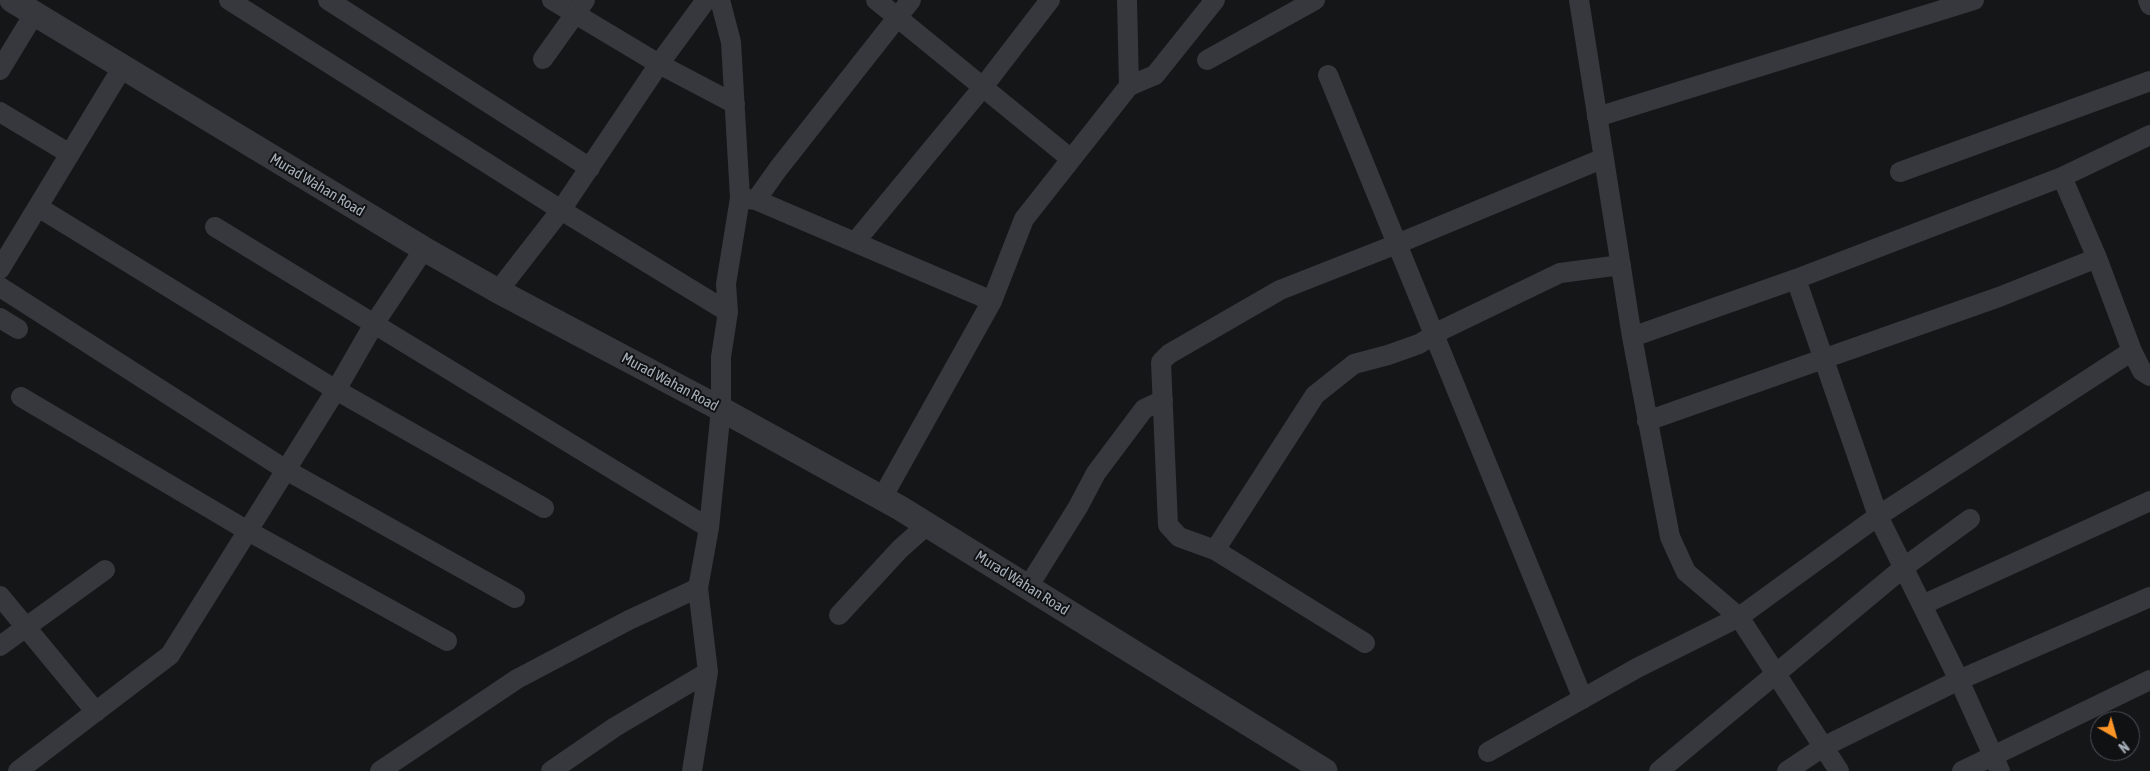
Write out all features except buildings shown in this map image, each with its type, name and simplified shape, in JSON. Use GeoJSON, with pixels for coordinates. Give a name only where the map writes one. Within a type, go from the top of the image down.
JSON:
{"type":"FeatureCollection","features":[{"type":"Feature","properties":{"kind":"street","name":"Murad Wahan Road"},"geometry":{"type":"LineString","coordinates":[[12,0],[424,249],[498,291],[721,409],[882,498],[1325,771]]}},
{"type":"Feature","properties":{"kind":"street"},"geometry":{"type":"LineString","coordinates":[[229,0],[561,210],[728,312]]}},
{"type":"Feature","properties":{"kind":"street"},"geometry":{"type":"LineString","coordinates":[[328,0],[590,168]]}},
{"type":"Feature","properties":{"kind":"street"},"geometry":{"type":"LineString","coordinates":[[552,0],[580,7],[659,64],[735,104]]}},
{"type":"Feature","properties":{"kind":"street"},"geometry":{"type":"LineString","coordinates":[[498,291],[561,210],[659,64],[706,0]]}},
{"type":"Feature","properties":{"kind":"street"},"geometry":{"type":"LineString","coordinates":[[692,771],[708,672],[698,588],[709,528],[721,409],[722,357],[728,312],[726,284],[748,199],[735,104],[731,42],[720,0]]}},
{"type":"Feature","properties":{"kind":"street"},"geometry":{"type":"LineString","coordinates":[[876,0],[1071,159]]}},
{"type":"Feature","properties":{"kind":"street"},"geometry":{"type":"LineString","coordinates":[[748,199],[778,169],[911,0]]}},
{"type":"Feature","properties":{"kind":"street"},"geometry":{"type":"LineString","coordinates":[[855,242],[983,87],[1050,0]]}},
{"type":"Feature","properties":{"kind":"street"},"geometry":{"type":"LineString","coordinates":[[1127,0],[1129,86]]}},
{"type":"Feature","properties":{"kind":"street"},"geometry":{"type":"LineString","coordinates":[[882,498],[992,301],[1024,219],[1129,86],[1155,75],[1215,0]]}},
{"type":"Feature","properties":{"kind":"street"},"geometry":{"type":"LineString","coordinates":[[1207,60],[1315,0]]}},
{"type":"Feature","properties":{"kind":"street"},"geometry":{"type":"LineString","coordinates":[[1598,117],[1974,0]]}},
{"type":"Feature","properties":{"kind":"street"},"geometry":{"type":"LineString","coordinates":[[2148,0],[2150,5]]}},
{"type":"Feature","properties":{"kind":"street"},"geometry":{"type":"LineString","coordinates":[[1584,2],[1598,117],[1632,337],[1670,536],[1686,572],[1740,617],[1839,771]]}},
{"type":"Feature","properties":{"kind":"street"},"geometry":{"type":"LineString","coordinates":[[543,59],[580,7]]}},
{"type":"Feature","properties":{"kind":"street"},"geometry":{"type":"LineString","coordinates":[[0,70],[34,14]]}},
{"type":"Feature","properties":{"kind":"street"},"geometry":{"type":"LineString","coordinates":[[0,269],[122,68]]}},
{"type":"Feature","properties":{"kind":"street"},"geometry":{"type":"LineString","coordinates":[[1328,75],[1583,699]]}},
{"type":"Feature","properties":{"kind":"street"},"geometry":{"type":"LineString","coordinates":[[1900,172],[2150,81]]}},
{"type":"Feature","properties":{"kind":"street"},"geometry":{"type":"LineString","coordinates":[[0,112],[70,154]]}},
{"type":"Feature","properties":{"kind":"street"},"geometry":{"type":"LineString","coordinates":[[1632,337],[1796,279],[2062,177],[2150,135]]}},
{"type":"Feature","properties":{"kind":"street"},"geometry":{"type":"LineString","coordinates":[[1365,644],[1215,550],[1178,537],[1168,525],[1161,362],[1169,354],[1280,290],[1397,244],[1604,158]]}},
{"type":"Feature","properties":{"kind":"street"},"geometry":{"type":"LineString","coordinates":[[2062,177],[2097,258],[2132,351],[2142,371],[2150,376]]}},
{"type":"Feature","properties":{"kind":"street"},"geometry":{"type":"LineString","coordinates":[[748,199],[855,242],[992,301]]}},
{"type":"Feature","properties":{"kind":"street"},"geometry":{"type":"LineString","coordinates":[[38,207],[336,390],[544,508]]}},
{"type":"Feature","properties":{"kind":"street"},"geometry":{"type":"LineString","coordinates":[[214,227],[709,528]]}},
{"type":"Feature","properties":{"kind":"street"},"geometry":{"type":"LineString","coordinates":[[18,771],[170,655],[336,390],[374,324],[424,249]]}},
{"type":"Feature","properties":{"kind":"street"},"geometry":{"type":"LineString","coordinates":[[1647,421],[2000,297],[2097,258]]}},
{"type":"Feature","properties":{"kind":"street"},"geometry":{"type":"LineString","coordinates":[[1215,550],[1315,395],[1354,364],[1388,356],[1419,344],[1560,273],[1621,265]]}},
{"type":"Feature","properties":{"kind":"street"},"geometry":{"type":"LineString","coordinates":[[1796,279],[1878,516],[1959,680],[1996,763]]}},
{"type":"Feature","properties":{"kind":"street"},"geometry":{"type":"LineString","coordinates":[[0,287],[286,470],[515,598]]}},
{"type":"Feature","properties":{"kind":"street"},"geometry":{"type":"LineString","coordinates":[[0,318],[18,330]]}},
{"type":"Feature","properties":{"kind":"street"},"geometry":{"type":"LineString","coordinates":[[1488,752],[1637,668],[1740,617],[1878,516],[2132,351]]}},
{"type":"Feature","properties":{"kind":"street"},"geometry":{"type":"LineString","coordinates":[[21,397],[248,531],[447,641]]}},
{"type":"Feature","properties":{"kind":"street"},"geometry":{"type":"LineString","coordinates":[[1028,587],[1078,507],[1096,473],[1144,409],[1163,400]]}},
{"type":"Feature","properties":{"kind":"street"},"geometry":{"type":"LineString","coordinates":[[1922,605],[2150,501]]}},
{"type":"Feature","properties":{"kind":"street"},"geometry":{"type":"LineString","coordinates":[[1659,771],[1903,568],[1970,520]]}},
{"type":"Feature","properties":{"kind":"street"},"geometry":{"type":"LineString","coordinates":[[839,615],[900,550],[927,525]]}},
{"type":"Feature","properties":{"kind":"street"},"geometry":{"type":"LineString","coordinates":[[0,646],[105,570]]}},
{"type":"Feature","properties":{"kind":"street"},"geometry":{"type":"LineString","coordinates":[[380,771],[517,680],[629,620],[698,588]]}},
{"type":"Feature","properties":{"kind":"street"},"geometry":{"type":"LineString","coordinates":[[0,596],[96,712]]}},
{"type":"Feature","properties":{"kind":"street"},"geometry":{"type":"LineString","coordinates":[[1787,771],[1823,747],[1959,680],[2150,597]]}},
{"type":"Feature","properties":{"kind":"street"},"geometry":{"type":"LineString","coordinates":[[551,771],[615,727],[708,672]]}},
{"type":"Feature","properties":{"kind":"street"},"geometry":{"type":"LineString","coordinates":[[1962,771],[1996,763],[2150,680]]}}]}
